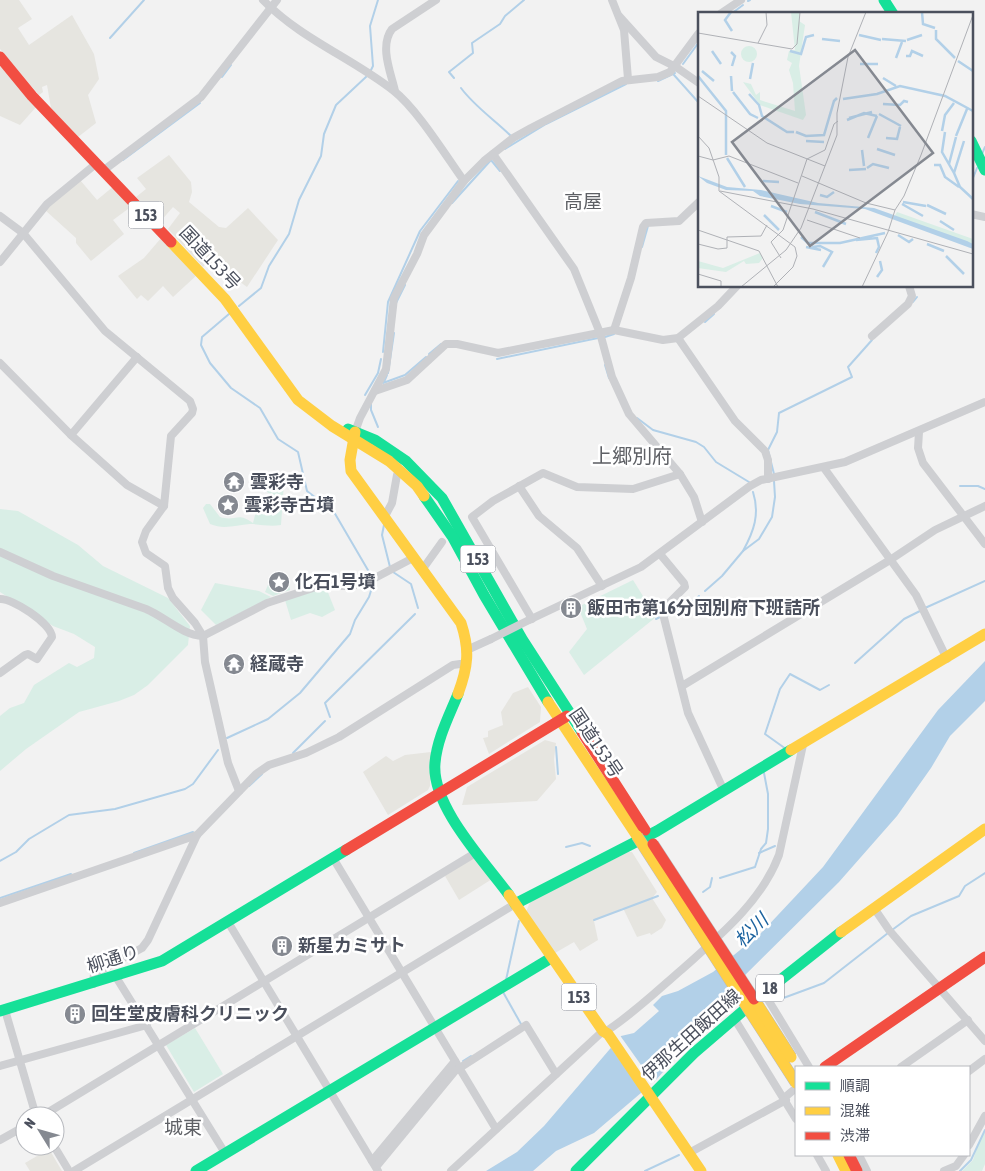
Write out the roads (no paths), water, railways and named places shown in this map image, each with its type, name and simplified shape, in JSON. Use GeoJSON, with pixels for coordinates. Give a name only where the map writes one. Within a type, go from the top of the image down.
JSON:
{"type":"FeatureCollection","features":[{"type":"Feature","properties":{"kind":"main road","name":"国道153号"},"geometry":{"type":"LineString","coordinates":[[0,57],[32,96],[225,299],[285,380],[320,412],[402,470],[430,503],[452,536],[484,595],[560,721],[641,833],[796,1066]]}},
{"type":"Feature","properties":{"kind":"main road"},"geometry":{"type":"LineString","coordinates":[[972,143],[985,170]]}},
{"type":"Feature","properties":{"kind":"main road","name":"国道153号"},"geometry":{"type":"LineString","coordinates":[[354,436],[374,440],[406,461],[419,472],[442,498],[522,639],[795,1081]]}},
{"type":"Feature","properties":{"kind":"main road","name":"153"},"geometry":{"type":"LineString","coordinates":[[354,436],[350,460],[351,471],[466,632],[468,649],[465,665],[438,754],[436,779],[440,793],[477,852],[649,1093],[701,1171]]}},
{"type":"Feature","properties":{"kind":"main road"},"geometry":{"type":"LineString","coordinates":[[515,904],[646,838],[947,659],[985,634]]}},
{"type":"Feature","properties":{"kind":"main road","name":"柳通り"},"geometry":{"type":"LineString","coordinates":[[2,1011],[116,978],[162,961],[570,714]]}},
{"type":"Feature","properties":{"kind":"main road","name":"伊那生田飯田線"},"geometry":{"type":"LineString","coordinates":[[576,1171],[649,1093],[734,1018],[874,908],[985,829]]}},
{"type":"Feature","properties":{"kind":"main road"},"geometry":{"type":"LineString","coordinates":[[826,1066],[985,957]]}},
{"type":"Feature","properties":{"kind":"main road"},"geometry":{"type":"LineString","coordinates":[[196,1171],[552,958]]}},
{"type":"Feature","properties":{"kind":"main road"},"geometry":{"type":"LineString","coordinates":[[838,1156],[846,1171]]}},
{"type":"Feature","properties":{"kind":"main road"},"geometry":{"type":"LineString","coordinates":[[850,1156],[857,1171]]}},
{"type":"Feature","properties":{"kind":"street"},"geometry":{"type":"LineString","coordinates":[[263,0],[306,37],[395,91],[421,122],[464,181]]}},
{"type":"Feature","properties":{"kind":"street"},"geometry":{"type":"LineString","coordinates":[[0,262],[47,204],[201,97],[277,0]]}},
{"type":"Feature","properties":{"kind":"street"},"geometry":{"type":"LineString","coordinates":[[395,91],[386,49],[388,34],[392,29],[436,0]]}},
{"type":"Feature","properties":{"kind":"street"},"geometry":{"type":"LineString","coordinates":[[612,0],[624,30],[628,79]]}},
{"type":"Feature","properties":{"kind":"street"},"geometry":{"type":"LineString","coordinates":[[723,12],[740,0]]}},
{"type":"Feature","properties":{"kind":"street"},"geometry":{"type":"LineString","coordinates":[[619,16],[656,56],[676,66],[698,83]]}},
{"type":"Feature","properties":{"kind":"street"},"geometry":{"type":"LineString","coordinates":[[354,436],[360,418],[386,369],[394,298],[417,254],[424,235],[464,181],[493,154],[531,128],[628,79],[664,76],[676,66],[698,34]]}},
{"type":"Feature","properties":{"kind":"street"},"geometry":{"type":"LineString","coordinates":[[493,154],[574,268],[600,333],[612,377],[629,414],[680,474],[694,497],[702,522]]}},
{"type":"Feature","properties":{"kind":"street"},"geometry":{"type":"LineString","coordinates":[[614,330],[632,278],[643,227],[646,223],[679,221],[698,203]]}},
{"type":"Feature","properties":{"kind":"street"},"geometry":{"type":"LineString","coordinates":[[972,214],[985,217]]}},
{"type":"Feature","properties":{"kind":"street"},"geometry":{"type":"LineString","coordinates":[[0,216],[23,233],[104,331],[190,401],[193,409],[171,436],[164,506],[143,536],[143,549],[151,558],[165,566],[168,588],[173,598],[195,623],[203,636],[205,662],[228,763],[239,791]]}},
{"type":"Feature","properties":{"kind":"street"},"geometry":{"type":"LineString","coordinates":[[375,391],[406,380],[446,344],[457,344],[498,353],[614,330],[663,340],[678,338],[718,306],[735,288]]}},
{"type":"Feature","properties":{"kind":"street"},"geometry":{"type":"LineString","coordinates":[[872,336],[908,304],[912,296],[910,288]]}},
{"type":"Feature","properties":{"kind":"street"},"geometry":{"type":"LineString","coordinates":[[678,338],[735,421],[765,451],[768,460],[768,479]]}},
{"type":"Feature","properties":{"kind":"street"},"geometry":{"type":"LineString","coordinates":[[71,434],[137,358]]}},
{"type":"Feature","properties":{"kind":"street"},"geometry":{"type":"LineString","coordinates":[[0,363],[71,434],[127,485],[164,506]]}},
{"type":"Feature","properties":{"kind":"street"},"geometry":{"type":"LineString","coordinates":[[468,649],[641,568],[750,486],[768,479],[845,462],[919,432],[985,402]]}},
{"type":"Feature","properties":{"kind":"street"},"geometry":{"type":"LineString","coordinates":[[919,432],[918,448],[923,463],[985,544]]}},
{"type":"Feature","properties":{"kind":"street"},"geometry":{"type":"LineString","coordinates":[[824,468],[916,595],[947,659]]}},
{"type":"Feature","properties":{"kind":"street"},"geometry":{"type":"LineString","coordinates":[[531,619],[472,517],[519,486],[543,473],[577,487],[633,489],[680,474]]}},
{"type":"Feature","properties":{"kind":"street"},"geometry":{"type":"LineString","coordinates":[[384,518],[392,503],[397,475]]}},
{"type":"Feature","properties":{"kind":"street"},"geometry":{"type":"LineString","coordinates":[[519,486],[539,516],[577,548],[602,586]]}},
{"type":"Feature","properties":{"kind":"street"},"geometry":{"type":"LineString","coordinates":[[682,686],[890,560],[935,530],[985,506]]}},
{"type":"Feature","properties":{"kind":"street"},"geometry":{"type":"LineString","coordinates":[[422,570],[442,542]]}},
{"type":"Feature","properties":{"kind":"street"},"geometry":{"type":"LineString","coordinates":[[0,552],[53,576],[146,608],[159,614],[182,630],[203,636],[276,599],[319,586],[349,585],[373,578],[413,558]]}},
{"type":"Feature","properties":{"kind":"street"},"geometry":{"type":"LineString","coordinates":[[660,554],[685,588],[662,610],[688,713],[724,791]]}},
{"type":"Feature","properties":{"kind":"street"},"geometry":{"type":"LineString","coordinates":[[0,598],[43,621],[50,628],[52,637],[37,659],[28,654],[25,655],[0,673]]}},
{"type":"Feature","properties":{"kind":"street"},"geometry":{"type":"LineString","coordinates":[[93,984],[94,974],[142,948],[148,940],[198,835],[262,768],[316,749],[339,737],[454,665],[465,665]]}},
{"type":"Feature","properties":{"kind":"street"},"geometry":{"type":"LineString","coordinates":[[451,1171],[556,1074],[608,1030],[641,1006],[722,933],[740,914],[773,870],[779,855],[803,745]]}},
{"type":"Feature","properties":{"kind":"street"},"geometry":{"type":"LineString","coordinates":[[0,904],[198,835]]}},
{"type":"Feature","properties":{"kind":"street"},"geometry":{"type":"LineString","coordinates":[[59,1106],[477,852]]}},
{"type":"Feature","properties":{"kind":"street"},"geometry":{"type":"LineString","coordinates":[[333,858],[496,1129]]}},
{"type":"Feature","properties":{"kind":"street"},"geometry":{"type":"LineString","coordinates":[[74,1171],[515,904]]}},
{"type":"Feature","properties":{"kind":"street"},"geometry":{"type":"LineString","coordinates":[[874,908],[891,931],[985,1041]]}},
{"type":"Feature","properties":{"kind":"street"},"geometry":{"type":"LineString","coordinates":[[228,922],[375,1166]]}},
{"type":"Feature","properties":{"kind":"street"},"geometry":{"type":"LineString","coordinates":[[116,978],[160,1045],[226,1153]]}},
{"type":"Feature","properties":{"kind":"street"},"geometry":{"type":"LineString","coordinates":[[764,993],[808,1066]]}},
{"type":"Feature","properties":{"kind":"street"},"geometry":{"type":"LineString","coordinates":[[2,1011],[20,1060],[33,1106]]}},
{"type":"Feature","properties":{"kind":"street"},"geometry":{"type":"LineString","coordinates":[[734,1018],[795,1117]]}},
{"type":"Feature","properties":{"kind":"street"},"geometry":{"type":"LineString","coordinates":[[902,1066],[968,1020]]}},
{"type":"Feature","properties":{"kind":"street"},"geometry":{"type":"LineString","coordinates":[[0,1066],[147,1025]]}},
{"type":"Feature","properties":{"kind":"street"},"geometry":{"type":"LineString","coordinates":[[368,1171],[375,1166],[457,1064],[526,1025],[556,1074]]}},
{"type":"Feature","properties":{"kind":"street"},"geometry":{"type":"LineString","coordinates":[[970,1070],[985,1059]]}},
{"type":"Feature","properties":{"kind":"street"},"geometry":{"type":"LineString","coordinates":[[689,1153],[785,1099],[795,1089]]}},
{"type":"Feature","properties":{"kind":"street"},"geometry":{"type":"LineString","coordinates":[[970,1143],[985,1116]]}},
{"type":"Feature","properties":{"kind":"street"},"geometry":{"type":"LineString","coordinates":[[0,1140],[15,1132]]}},
{"type":"Feature","properties":{"kind":"street"},"geometry":{"type":"LineString","coordinates":[[60,1156],[69,1171]]}},
{"type":"Feature","properties":{"kind":"street"},"geometry":{"type":"LineString","coordinates":[[818,1156],[826,1171]]}},
{"type":"Feature","properties":{"kind":"street"},"geometry":{"type":"LineString","coordinates":[[860,1156],[867,1171]]}},
{"type":"Feature","properties":{"kind":"street"},"geometry":{"type":"LineString","coordinates":[[944,1171],[956,1166],[963,1156]]}},
{"type":"Feature","properties":{"kind":"water"},"geometry":{"type":"Polygon","coordinates":[[[985,661],[985,701],[950,736],[931,768],[897,816],[839,882],[726,994],[687,1045],[655,1081],[594,1133],[556,1151],[533,1171],[486,1171],[517,1152],[544,1126],[621,1036],[634,1033],[659,1011],[653,1005],[662,996],[678,991],[713,972],[761,933],[823,867],[938,710],[985,661]]]}},
{"type":"Feature","properties":{"kind":"waterway"},"geometry":{"type":"LineString","coordinates":[[110,38],[144,0]]}},
{"type":"Feature","properties":{"kind":"waterway"},"geometry":{"type":"LineString","coordinates":[[370,72],[373,66],[370,26],[378,0]]}},
{"type":"Feature","properties":{"kind":"waterway"},"geometry":{"type":"LineString","coordinates":[[454,78],[449,72],[473,53],[472,43],[500,24],[505,16],[524,0]]}},
{"type":"Feature","properties":{"kind":"waterway"},"geometry":{"type":"LineString","coordinates":[[734,12],[743,5]]}},
{"type":"Feature","properties":{"kind":"waterway"},"geometry":{"type":"LineString","coordinates":[[683,64],[698,43]]}},
{"type":"Feature","properties":{"kind":"waterway"},"geometry":{"type":"LineString","coordinates":[[222,77],[231,65]]}},
{"type":"Feature","properties":{"kind":"waterway"},"geometry":{"type":"LineString","coordinates":[[658,81],[675,73]]}},
{"type":"Feature","properties":{"kind":"waterway"},"geometry":{"type":"LineString","coordinates":[[674,75],[698,102]]}},
{"type":"Feature","properties":{"kind":"waterway"},"geometry":{"type":"LineString","coordinates":[[239,306],[261,288],[269,266],[289,234],[299,200],[321,156],[324,134],[336,105],[367,76]]}},
{"type":"Feature","properties":{"kind":"waterway"},"geometry":{"type":"LineString","coordinates":[[505,149],[546,124],[626,84]]}},
{"type":"Feature","properties":{"kind":"waterway"},"geometry":{"type":"LineString","coordinates":[[461,88],[512,137]]}},
{"type":"Feature","properties":{"kind":"waterway"},"geometry":{"type":"LineString","coordinates":[[123,160],[200,103]]}},
{"type":"Feature","properties":{"kind":"waterway"},"geometry":{"type":"LineString","coordinates":[[982,154],[985,147]]}},
{"type":"Feature","properties":{"kind":"waterway"},"geometry":{"type":"LineString","coordinates":[[452,203],[491,160],[500,171]]}},
{"type":"Feature","properties":{"kind":"waterway"},"geometry":{"type":"LineString","coordinates":[[972,180],[977,168]]}},
{"type":"Feature","properties":{"kind":"waterway"},"geometry":{"type":"LineString","coordinates":[[383,352],[388,302],[420,231],[458,181]]}},
{"type":"Feature","properties":{"kind":"waterway"},"geometry":{"type":"LineString","coordinates":[[642,247],[648,226]]}},
{"type":"Feature","properties":{"kind":"waterway"},"geometry":{"type":"LineString","coordinates":[[396,303],[405,285]]}},
{"type":"Feature","properties":{"kind":"waterway"},"geometry":{"type":"LineString","coordinates":[[913,302],[917,297]]}},
{"type":"Feature","properties":{"kind":"waterway"},"geometry":{"type":"LineString","coordinates":[[229,314],[202,337],[201,345],[210,363],[231,388],[260,408],[278,439],[298,452],[307,491],[334,512],[372,577]]}},
{"type":"Feature","properties":{"kind":"waterway"},"geometry":{"type":"LineString","coordinates":[[705,322],[714,314]]}},
{"type":"Feature","properties":{"kind":"waterway"},"geometry":{"type":"LineString","coordinates":[[388,373],[394,333]]}},
{"type":"Feature","properties":{"kind":"waterway"},"geometry":{"type":"LineString","coordinates":[[605,337],[614,334]]}},
{"type":"Feature","properties":{"kind":"waterway"},"geometry":{"type":"LineString","coordinates":[[497,359],[598,338]]}},
{"type":"Feature","properties":{"kind":"waterway"},"geometry":{"type":"LineString","coordinates":[[774,474],[768,450],[777,432],[779,413],[852,377],[848,367],[872,340]]}},
{"type":"Feature","properties":{"kind":"waterway"},"geometry":{"type":"LineString","coordinates":[[429,354],[441,344]]}},
{"type":"Feature","properties":{"kind":"waterway"},"geometry":{"type":"LineString","coordinates":[[383,383],[405,375],[426,357]]}},
{"type":"Feature","properties":{"kind":"waterway"},"geometry":{"type":"LineString","coordinates":[[365,395],[378,373],[381,359]]}},
{"type":"Feature","properties":{"kind":"waterway"},"geometry":{"type":"LineString","coordinates":[[605,365],[609,378]]}},
{"type":"Feature","properties":{"kind":"waterway"},"geometry":{"type":"LineString","coordinates":[[384,382],[387,375]]}},
{"type":"Feature","properties":{"kind":"waterway"},"geometry":{"type":"LineString","coordinates":[[371,403],[371,410],[378,427]]}},
{"type":"Feature","properties":{"kind":"waterway"},"geometry":{"type":"LineString","coordinates":[[637,418],[653,430],[696,442],[704,447],[716,462],[749,482]]}},
{"type":"Feature","properties":{"kind":"waterway"},"geometry":{"type":"LineString","coordinates":[[705,591],[722,576],[743,551],[759,539],[772,517],[775,497],[774,481]]}},
{"type":"Feature","properties":{"kind":"waterway"},"geometry":{"type":"LineString","coordinates":[[960,486],[978,486],[985,489]]}},
{"type":"Feature","properties":{"kind":"waterway"},"geometry":{"type":"LineString","coordinates":[[743,551],[755,522],[756,508],[753,492]]}},
{"type":"Feature","properties":{"kind":"waterway"},"geometry":{"type":"LineString","coordinates":[[384,525],[382,535],[390,567]]}},
{"type":"Feature","properties":{"kind":"waterway"},"geometry":{"type":"LineString","coordinates":[[393,572],[411,584],[418,608]]}},
{"type":"Feature","properties":{"kind":"waterway"},"geometry":{"type":"LineString","coordinates":[[227,738],[268,719],[300,693],[350,634],[355,620],[369,597],[374,581]]}},
{"type":"Feature","properties":{"kind":"waterway"},"geometry":{"type":"LineString","coordinates":[[925,608],[985,581]]}},
{"type":"Feature","properties":{"kind":"waterway"},"geometry":{"type":"LineString","coordinates":[[666,616],[686,608],[699,596]]}},
{"type":"Feature","properties":{"kind":"waterway"},"geometry":{"type":"LineString","coordinates":[[855,663],[904,619],[920,611]]}},
{"type":"Feature","properties":{"kind":"waterway"},"geometry":{"type":"LineString","coordinates":[[330,717],[325,703],[415,614]]}},
{"type":"Feature","properties":{"kind":"waterway"},"geometry":{"type":"LineString","coordinates":[[656,619],[660,617]]}},
{"type":"Feature","properties":{"kind":"waterway"},"geometry":{"type":"LineString","coordinates":[[786,749],[765,734],[780,689],[790,674],[820,690],[829,685]]}},
{"type":"Feature","properties":{"kind":"waterway"},"geometry":{"type":"LineString","coordinates":[[293,753],[325,721]]}},
{"type":"Feature","properties":{"kind":"waterway"},"geometry":{"type":"LineString","coordinates":[[556,747],[558,774]]}},
{"type":"Feature","properties":{"kind":"waterway"},"geometry":{"type":"LineString","coordinates":[[0,861],[16,852],[29,839],[69,815],[115,809],[185,789],[193,784],[218,750]]}},
{"type":"Feature","properties":{"kind":"waterway"},"geometry":{"type":"LineString","coordinates":[[720,878],[755,867],[761,849],[766,843],[768,794],[764,773]]}},
{"type":"Feature","properties":{"kind":"waterway"},"geometry":{"type":"LineString","coordinates":[[249,786],[262,774]]}},
{"type":"Feature","properties":{"kind":"waterway"},"geometry":{"type":"LineString","coordinates":[[134,853],[193,832]]}},
{"type":"Feature","properties":{"kind":"waterway"},"geometry":{"type":"LineString","coordinates":[[566,847],[582,843],[590,846]]}},
{"type":"Feature","properties":{"kind":"waterway"},"geometry":{"type":"LineString","coordinates":[[759,853],[775,846]]}},
{"type":"Feature","properties":{"kind":"waterway"},"geometry":{"type":"LineString","coordinates":[[892,930],[911,916],[959,896],[965,886],[985,873]]}},
{"type":"Feature","properties":{"kind":"waterway"},"geometry":{"type":"LineString","coordinates":[[0,898],[71,874]]}},
{"type":"Feature","properties":{"kind":"waterway"},"geometry":{"type":"LineString","coordinates":[[703,892],[710,887],[712,878]]}},
{"type":"Feature","properties":{"kind":"waterway"},"geometry":{"type":"LineString","coordinates":[[594,920],[658,896]]}},
{"type":"Feature","properties":{"kind":"waterway"},"geometry":{"type":"LineString","coordinates":[[506,980],[519,921]]}},
{"type":"Feature","properties":{"kind":"waterway"},"geometry":{"type":"LineString","coordinates":[[778,1000],[824,983],[888,933]]}},
{"type":"Feature","properties":{"kind":"waterway"},"geometry":{"type":"LineString","coordinates":[[503,992],[521,1024]]}},
{"type":"Feature","properties":{"kind":"waterway"},"geometry":{"type":"LineString","coordinates":[[463,1061],[471,1056]]}},
{"type":"Feature","properties":{"kind":"waterway"},"geometry":{"type":"LineString","coordinates":[[960,1171],[971,1160],[985,1130]]}},
{"type":"Feature","properties":{"kind":"waterway"},"geometry":{"type":"LineString","coordinates":[[645,1171],[679,1155]]}},
{"type":"Feature","properties":{"kind":"place","name":"雲彩寺"},"geometry":{"type":"Point","coordinates":[234,482]}},
{"type":"Feature","properties":{"kind":"place","name":"雲彩寺古墳"},"geometry":{"type":"Point","coordinates":[228,505]}},
{"type":"Feature","properties":{"kind":"place","name":"化石1号墳"},"geometry":{"type":"Point","coordinates":[279,582]}},
{"type":"Feature","properties":{"kind":"place","name":"飯田市第16分団別府下班詰所"},"geometry":{"type":"Point","coordinates":[571,608]}},
{"type":"Feature","properties":{"kind":"place","name":"経蔵寺"},"geometry":{"type":"Point","coordinates":[234,664]}},
{"type":"Feature","properties":{"kind":"place","name":"新星カミサト"},"geometry":{"type":"Point","coordinates":[282,946]}},
{"type":"Feature","properties":{"kind":"place","name":"回生堂皮膚科クリニック"},"geometry":{"type":"Point","coordinates":[75,1014]}},
{"type":"Feature","properties":{"kind":"district","name":"高屋"},"geometry":{"type":"Point","coordinates":[583,201]}},
{"type":"Feature","properties":{"kind":"district","name":"上郷別府"},"geometry":{"type":"Point","coordinates":[632,456]}},
{"type":"Feature","properties":{"kind":"district","name":"城東"},"geometry":{"type":"Point","coordinates":[183,1127]}},
{"type":"Feature","properties":{"kind":"water label","name":"松川"},"geometry":{"type":"Point","coordinates":[751,930]}}]}
